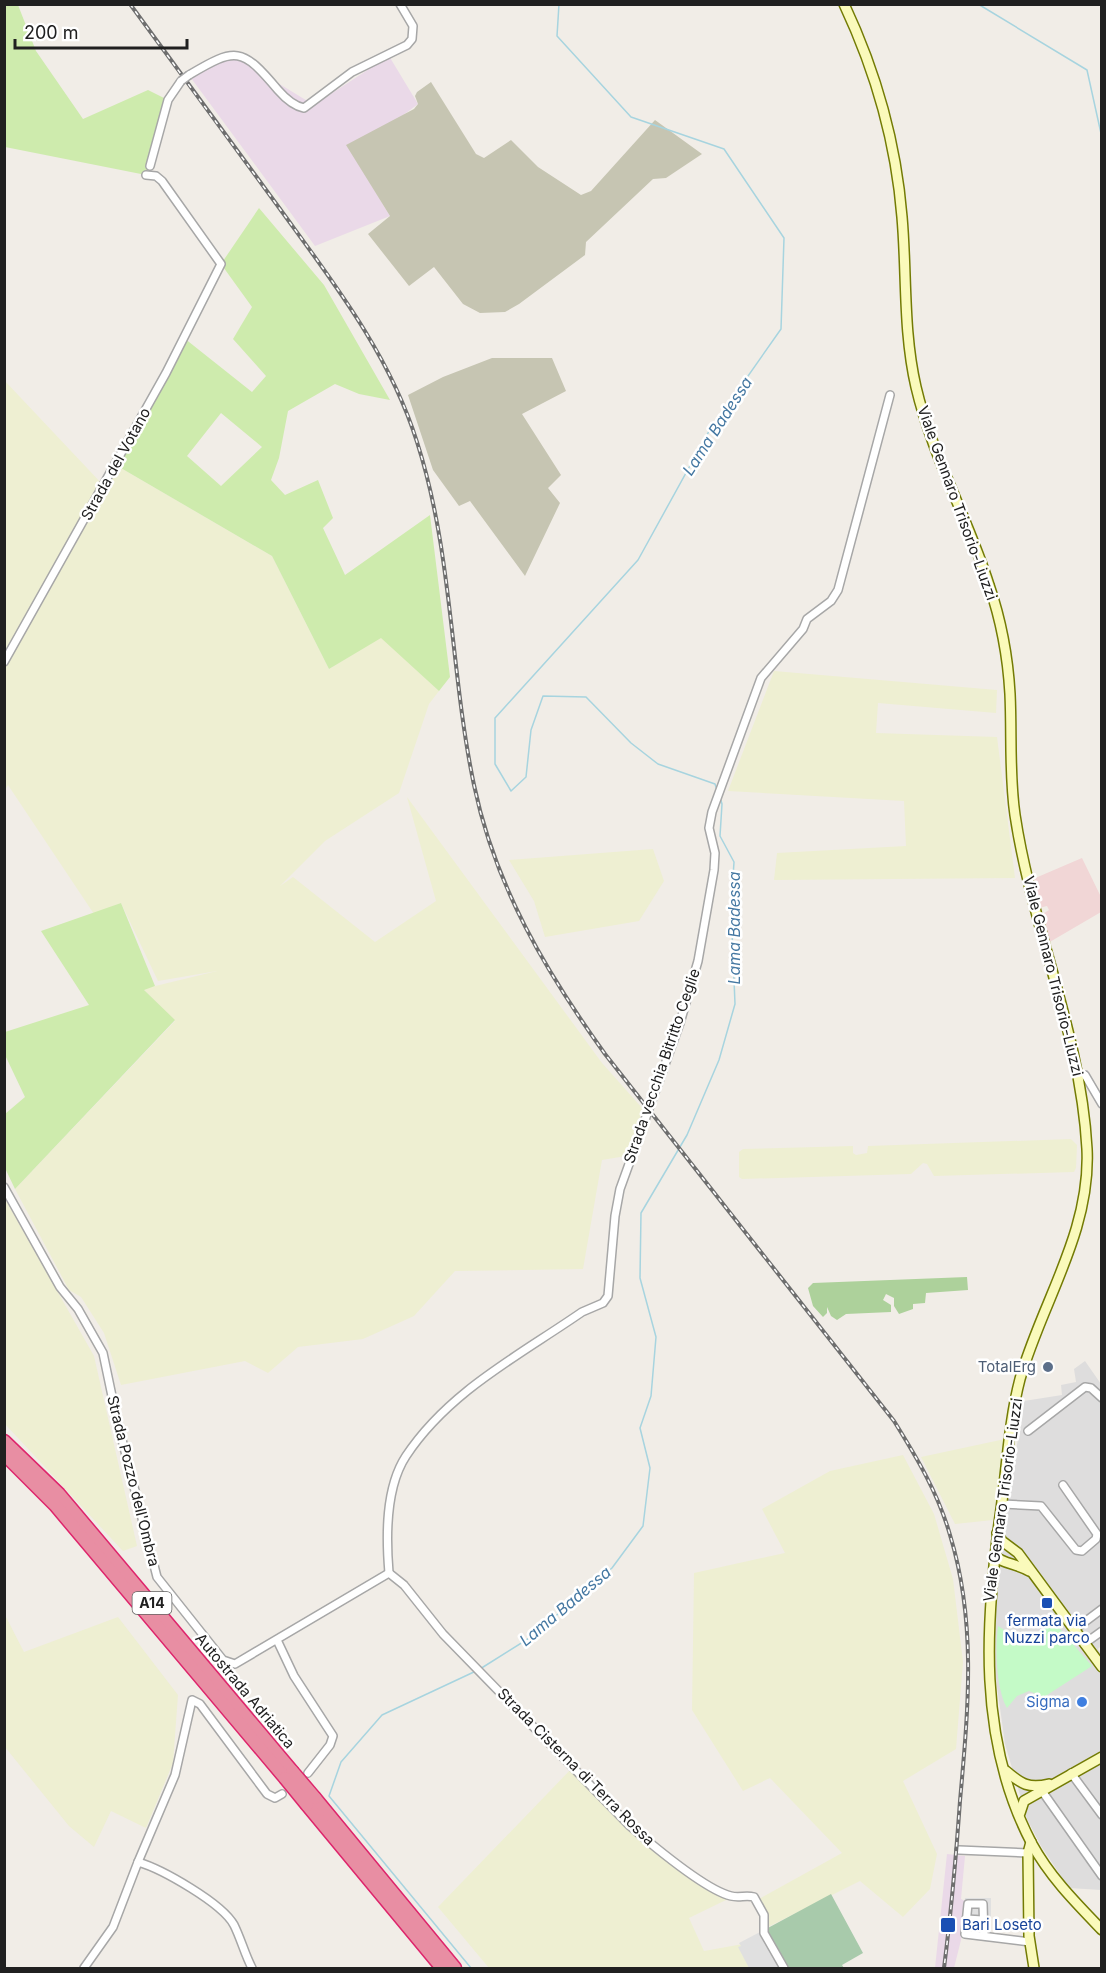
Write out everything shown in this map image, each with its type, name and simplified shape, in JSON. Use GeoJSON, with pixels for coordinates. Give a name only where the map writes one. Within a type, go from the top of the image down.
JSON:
{"type":"FeatureCollection","features":[{"type":"Feature","properties":{"kind":"highway","name":"Autostrada Adriatica"},"geometry":{"type":"LineString","coordinates":[[4,1441],[59,1494],[311,1802],[442,1968]]}},
{"type":"Feature","properties":{"kind":"highway","name":"Autostrada Adriatica"},"geometry":{"type":"LineString","coordinates":[[4,1454],[55,1505],[288,1774]]}},
{"type":"Feature","properties":{"kind":"highway","name":"Autostrada Adriatica"},"geometry":{"type":"LineString","coordinates":[[311,1802],[455,1968]]}},
{"type":"Feature","properties":{"kind":"main road","name":"Viale Gennaro Trisorio-Liuzzi"},"geometry":{"type":"LineString","coordinates":[[844,4],[878,90],[893,150],[902,219],[908,341],[917,394],[930,434],[989,585],[997,614],[1010,690],[1010,767],[1015,816],[1035,912],[1078,1074],[1087,1153],[1085,1192],[1070,1251],[1020,1382],[991,1578],[988,1639],[995,1727],[1011,1790],[1031,1842],[1058,1883],[1101,1930]]}},
{"type":"Feature","properties":{"kind":"main road"},"geometry":{"type":"LineString","coordinates":[[997,1533],[1002,1541],[1018,1553],[1101,1667]]}},
{"type":"Feature","properties":{"kind":"main road"},"geometry":{"type":"LineString","coordinates":[[994,1555],[1018,1553]]}},
{"type":"Feature","properties":{"kind":"main road"},"geometry":{"type":"LineString","coordinates":[[994,1555],[1029,1571]]}},
{"type":"Feature","properties":{"kind":"main road"},"geometry":{"type":"LineString","coordinates":[[991,1578],[1012,1562]]}},
{"type":"Feature","properties":{"kind":"main road"},"geometry":{"type":"LineString","coordinates":[[1020,1813],[1022,1803],[1027,1799],[1101,1757]]}},
{"type":"Feature","properties":{"kind":"main road"},"geometry":{"type":"LineString","coordinates":[[1006,1771],[1023,1785]]}},
{"type":"Feature","properties":{"kind":"main road"},"geometry":{"type":"LineString","coordinates":[[1027,1799],[1019,1797],[1011,1790],[1023,1785],[1037,1787],[1054,1782]]}},
{"type":"Feature","properties":{"kind":"main road"},"geometry":{"type":"LineString","coordinates":[[1031,1842],[1028,1853],[1030,1942],[1034,1968]]}},
{"type":"Feature","properties":{"kind":"street"},"geometry":{"type":"LineString","coordinates":[[150,166],[168,100],[181,81],[189,75],[213,60],[230,55],[243,55],[257,66],[285,98],[304,108],[352,72],[407,45],[412,39],[413,26],[400,4]]}},
{"type":"Feature","properties":{"kind":"street","name":"Strada del Votano"},"geometry":{"type":"LineString","coordinates":[[4,662],[156,391],[221,264],[162,181],[156,176],[146,174]]}},
{"type":"Feature","properties":{"kind":"street","name":"Strada vecchia Bitritto Ceglie"},"geometry":{"type":"LineString","coordinates":[[389,1573],[386,1548],[393,1489],[406,1457],[462,1394],[582,1312],[603,1303],[609,1296],[615,1216],[620,1189],[680,1023],[698,961],[714,870],[715,853],[709,828],[712,812],[761,678],[803,629],[807,618],[831,601],[838,590],[890,395]]}},
{"type":"Feature","properties":{"kind":"street"},"geometry":{"type":"LineString","coordinates":[[1078,1074],[1085,1075],[1101,1104]]}},
{"type":"Feature","properties":{"kind":"street","name":"Strada Pozzo dell'Ombra"},"geometry":{"type":"LineString","coordinates":[[4,1187],[60,1287],[78,1310],[103,1353],[146,1542],[161,1585],[223,1660],[229,1664],[235,1664],[389,1573]]}},
{"type":"Feature","properties":{"kind":"street"},"geometry":{"type":"LineString","coordinates":[[1028,1431],[1085,1387],[1091,1388],[1101,1398]]}},
{"type":"Feature","properties":{"kind":"street"},"geometry":{"type":"LineString","coordinates":[[1002,1504],[1041,1506],[1076,1550],[1082,1551],[1096,1539],[1097,1534],[1062,1485]]}},
{"type":"Feature","properties":{"kind":"street","name":"Strada Cisterna di Terra Rossa"},"geometry":{"type":"LineString","coordinates":[[389,1573],[404,1585],[443,1634],[630,1826],[662,1853],[720,1891],[732,1896],[754,1897],[764,1915],[764,1933],[784,1968]]}},
{"type":"Feature","properties":{"kind":"street"},"geometry":{"type":"LineString","coordinates":[[1074,1630],[1101,1610]]}},
{"type":"Feature","properties":{"kind":"street"},"geometry":{"type":"LineString","coordinates":[[1084,1644],[1101,1631]]}},
{"type":"Feature","properties":{"kind":"street"},"geometry":{"type":"LineString","coordinates":[[277,1640],[294,1676],[333,1736],[330,1745],[308,1773]]}},
{"type":"Feature","properties":{"kind":"street"},"geometry":{"type":"LineString","coordinates":[[84,1968],[113,1927],[175,1775],[192,1700],[200,1704],[267,1794],[275,1798],[282,1794]]}},
{"type":"Feature","properties":{"kind":"street"},"geometry":{"type":"LineString","coordinates":[[1071,1773],[1101,1815]]}},
{"type":"Feature","properties":{"kind":"street"},"geometry":{"type":"LineString","coordinates":[[1042,1791],[1101,1876]]}},
{"type":"Feature","properties":{"kind":"street"},"geometry":{"type":"LineString","coordinates":[[959,1850],[1028,1853]]}},
{"type":"Feature","properties":{"kind":"street"},"geometry":{"type":"LineString","coordinates":[[138,1862],[151,1866],[217,1907],[227,1917],[252,1968]]}},
{"type":"Feature","properties":{"kind":"street"},"geometry":{"type":"LineString","coordinates":[[984,1936],[983,1904],[968,1904],[965,1934],[1030,1942]]}},
{"type":"Feature","properties":{"kind":"street"},"geometry":{"type":"LineString","coordinates":[[966,1919],[983,1920]]}},
{"type":"Feature","properties":{"kind":"shaded area"},"geometry":{"type":"Polygon","coordinates":[[[389,56],[418,104],[398,119],[347,145],[390,216],[315,246],[191,78],[199,65],[235,57],[314,105],[389,56]]]}},
{"type":"Feature","properties":{"kind":"shaded area"},"geometry":{"type":"Polygon","coordinates":[[[431,82],[476,154],[484,158],[511,140],[538,167],[581,195],[591,191],[655,120],[702,154],[666,178],[653,179],[586,242],[585,255],[519,304],[505,312],[480,313],[463,304],[434,267],[409,286],[368,234],[390,216],[346,145],[414,109],[418,104],[415,96],[417,92],[431,82]]]}},
{"type":"Feature","properties":{"kind":"shaded area"},"geometry":{"type":"Polygon","coordinates":[[[492,358],[552,358],[566,391],[522,414],[561,475],[548,488],[560,503],[525,576],[470,501],[459,506],[433,470],[408,395],[443,377],[492,358]]]}},
{"type":"Feature","properties":{"kind":"shaded area"},"geometry":{"type":"Polygon","coordinates":[[[4,380],[104,486],[114,464],[272,556],[329,669],[381,637],[439,691],[429,704],[399,793],[325,841],[280,886],[293,877],[375,942],[436,901],[407,797],[602,1063],[643,1109],[626,1156],[602,1160],[583,1269],[455,1271],[414,1316],[363,1339],[298,1347],[268,1373],[245,1361],[121,1385],[104,1333],[81,1297],[69,1290],[15,1189],[175,1021],[143,989],[217,971],[158,981],[121,903],[94,914],[8,785],[5,790],[4,380]]]}},
{"type":"Feature","properties":{"kind":"shaded area"},"geometry":{"type":"Polygon","coordinates":[[[774,671],[997,690],[996,713],[878,703],[876,733],[997,737],[1015,878],[774,880],[777,853],[906,846],[904,801],[728,791],[774,671]]]}},
{"type":"Feature","properties":{"kind":"shaded area"},"geometry":{"type":"Polygon","coordinates":[[[653,849],[664,881],[639,921],[545,937],[534,901],[509,860],[653,849]]]}},
{"type":"Feature","properties":{"kind":"shaded area"},"geometry":{"type":"Polygon","coordinates":[[[1082,858],[1101,897],[1101,912],[1048,943],[1041,915],[1049,910],[1047,906],[1039,908],[1033,879],[1082,858]]]}},
{"type":"Feature","properties":{"kind":"shaded area"},"geometry":{"type":"Polygon","coordinates":[[[1071,1139],[1077,1145],[1074,1172],[934,1176],[927,1164],[923,1163],[911,1174],[742,1179],[739,1177],[739,1152],[743,1149],[853,1146],[853,1153],[856,1155],[867,1153],[868,1146],[1071,1139]]]}},
{"type":"Feature","properties":{"kind":"shaded area"},"geometry":{"type":"Polygon","coordinates":[[[5,1199],[94,1356],[137,1546],[123,1551],[5,1424],[5,1199]]]}},
{"type":"Feature","properties":{"kind":"shaded area"},"geometry":{"type":"Polygon","coordinates":[[[1085,1361],[1101,1384],[1102,1645],[1098,1649],[1102,1655],[1101,1890],[1069,1888],[1041,1846],[1027,1819],[1005,1744],[995,1672],[995,1600],[1003,1532],[1024,1401],[1062,1395],[1061,1385],[1076,1382],[1074,1369],[1085,1361]]]}},
{"type":"Feature","properties":{"kind":"shaded area"},"geometry":{"type":"Polygon","coordinates":[[[1005,1439],[993,1520],[955,1524],[921,1457],[1005,1439]]]}},
{"type":"Feature","properties":{"kind":"shaded area"},"geometry":{"type":"Polygon","coordinates":[[[903,1455],[934,1514],[953,1579],[963,1662],[956,1749],[903,1781],[937,1854],[930,1889],[903,1917],[860,1881],[764,1929],[759,1899],[842,1853],[770,1778],[743,1791],[692,1710],[694,1573],[785,1553],[762,1509],[830,1471],[903,1455]]]}},
{"type":"Feature","properties":{"kind":"shaded area"},"geometry":{"type":"Polygon","coordinates":[[[5,1615],[24,1652],[118,1617],[178,1695],[173,1763],[146,1828],[111,1811],[94,1847],[69,1826],[5,1747],[5,1615]]]}},
{"type":"Feature","properties":{"kind":"shaded area"},"geometry":{"type":"Polygon","coordinates":[[[573,1767],[654,1846],[728,1899],[689,1918],[704,1951],[743,1944],[755,1968],[489,1968],[438,1907],[573,1767]]]}},
{"type":"Feature","properties":{"kind":"shaded area"},"geometry":{"type":"Polygon","coordinates":[[[947,1854],[965,1856],[961,1899],[965,1901],[961,1940],[954,1968],[935,1968],[947,1854]]]}},
{"type":"Feature","properties":{"kind":"shaded area"},"geometry":{"type":"Polygon","coordinates":[[[965,1898],[991,1898],[991,1942],[961,1938],[965,1898]]]}},
{"type":"Feature","properties":{"kind":"shaded area"},"geometry":{"type":"Polygon","coordinates":[[[760,1932],[781,1968],[749,1968],[738,1947],[741,1946],[739,1943],[760,1932]]]}},
{"type":"Feature","properties":{"kind":"green space"},"geometry":{"type":"Polygon","coordinates":[[[4,5],[18,5],[36,51],[83,119],[148,90],[168,100],[146,175],[5,147],[4,5]]]}},
{"type":"Feature","properties":{"kind":"green space"},"geometry":{"type":"Polygon","coordinates":[[[259,208],[324,285],[390,400],[359,394],[335,384],[288,411],[279,458],[271,480],[285,495],[318,480],[333,518],[323,528],[345,575],[430,515],[450,677],[439,691],[381,638],[329,669],[272,556],[114,464],[184,338],[252,392],[266,376],[233,339],[252,307],[221,264],[259,208]],[[221,413],[187,456],[221,486],[262,447],[221,413]]]}},
{"type":"Feature","properties":{"kind":"green space"},"geometry":{"type":"Polygon","coordinates":[[[121,903],[155,986],[144,990],[175,1020],[15,1189],[5,1168],[5,1114],[25,1097],[5,1055],[5,1032],[89,1005],[41,931],[121,903]]]}},
{"type":"Feature","properties":{"kind":"green space"},"geometry":{"type":"Polygon","coordinates":[[[967,1277],[968,1290],[926,1293],[925,1303],[913,1304],[913,1309],[899,1314],[894,1306],[894,1298],[886,1294],[883,1300],[891,1305],[891,1312],[846,1314],[837,1320],[831,1316],[827,1307],[827,1313],[823,1317],[813,1306],[808,1288],[813,1283],[967,1277]]]}},
{"type":"Feature","properties":{"kind":"green space"},"geometry":{"type":"Polygon","coordinates":[[[1053,1621],[1092,1666],[1044,1697],[1029,1691],[1017,1696],[1007,1708],[1003,1700],[997,1669],[998,1626],[1015,1635],[1027,1637],[1053,1621]]]}},
{"type":"Feature","properties":{"kind":"green space"},"geometry":{"type":"Polygon","coordinates":[[[831,1894],[863,1953],[842,1965],[844,1968],[789,1968],[766,1929],[831,1894]]]}},
{"type":"Feature","properties":{"kind":"waterway","name":"Lama Badessa"},"geometry":{"type":"LineString","coordinates":[[559,4],[557,36],[631,117],[724,149],[784,238],[781,329],[708,433],[638,560],[495,718],[495,764],[511,791],[526,777],[531,730],[543,696],[586,697],[631,743],[658,764],[715,784],[717,790]]}},
{"type":"Feature","properties":{"kind":"waterway"},"geometry":{"type":"LineString","coordinates":[[978,4],[1087,70],[1102,138]]}},
{"type":"Feature","properties":{"kind":"waterway","name":"Lama Badessa"},"geometry":{"type":"LineString","coordinates":[[480,1669],[531,1637],[612,1568],[643,1526],[650,1468],[640,1428],[651,1396],[656,1337],[640,1278],[641,1213],[687,1135],[719,1060],[735,1004],[731,907],[734,862],[720,836],[722,804],[720,797]]}},
{"type":"Feature","properties":{"kind":"waterway","name":"Lama Badessa"},"geometry":{"type":"LineString","coordinates":[[471,1968],[329,1796],[341,1762],[382,1715],[476,1671]]}},
{"type":"Feature","properties":{"kind":"railway"},"geometry":{"type":"LineString","coordinates":[[130,4],[340,292],[376,349],[406,410],[429,484],[438,527],[460,699],[474,785],[495,858],[525,927],[563,992],[605,1054],[894,1421],[933,1490],[945,1520],[959,1568],[964,1601],[968,1667],[963,1767],[944,1968]]}},
{"type":"Feature","properties":{"kind":"place","name":"TotalErg"},"geometry":{"type":"Point","coordinates":[1048,1367]}},
{"type":"Feature","properties":{"kind":"place","name":"fermata via Nuzzi parco"},"geometry":{"type":"Point","coordinates":[1047,1603]}},
{"type":"Feature","properties":{"kind":"place","name":"Sigma"},"geometry":{"type":"Point","coordinates":[1082,1702]}},
{"type":"Feature","properties":{"kind":"place","name":"Bari Loseto"},"geometry":{"type":"Point","coordinates":[948,1925]}}]}
